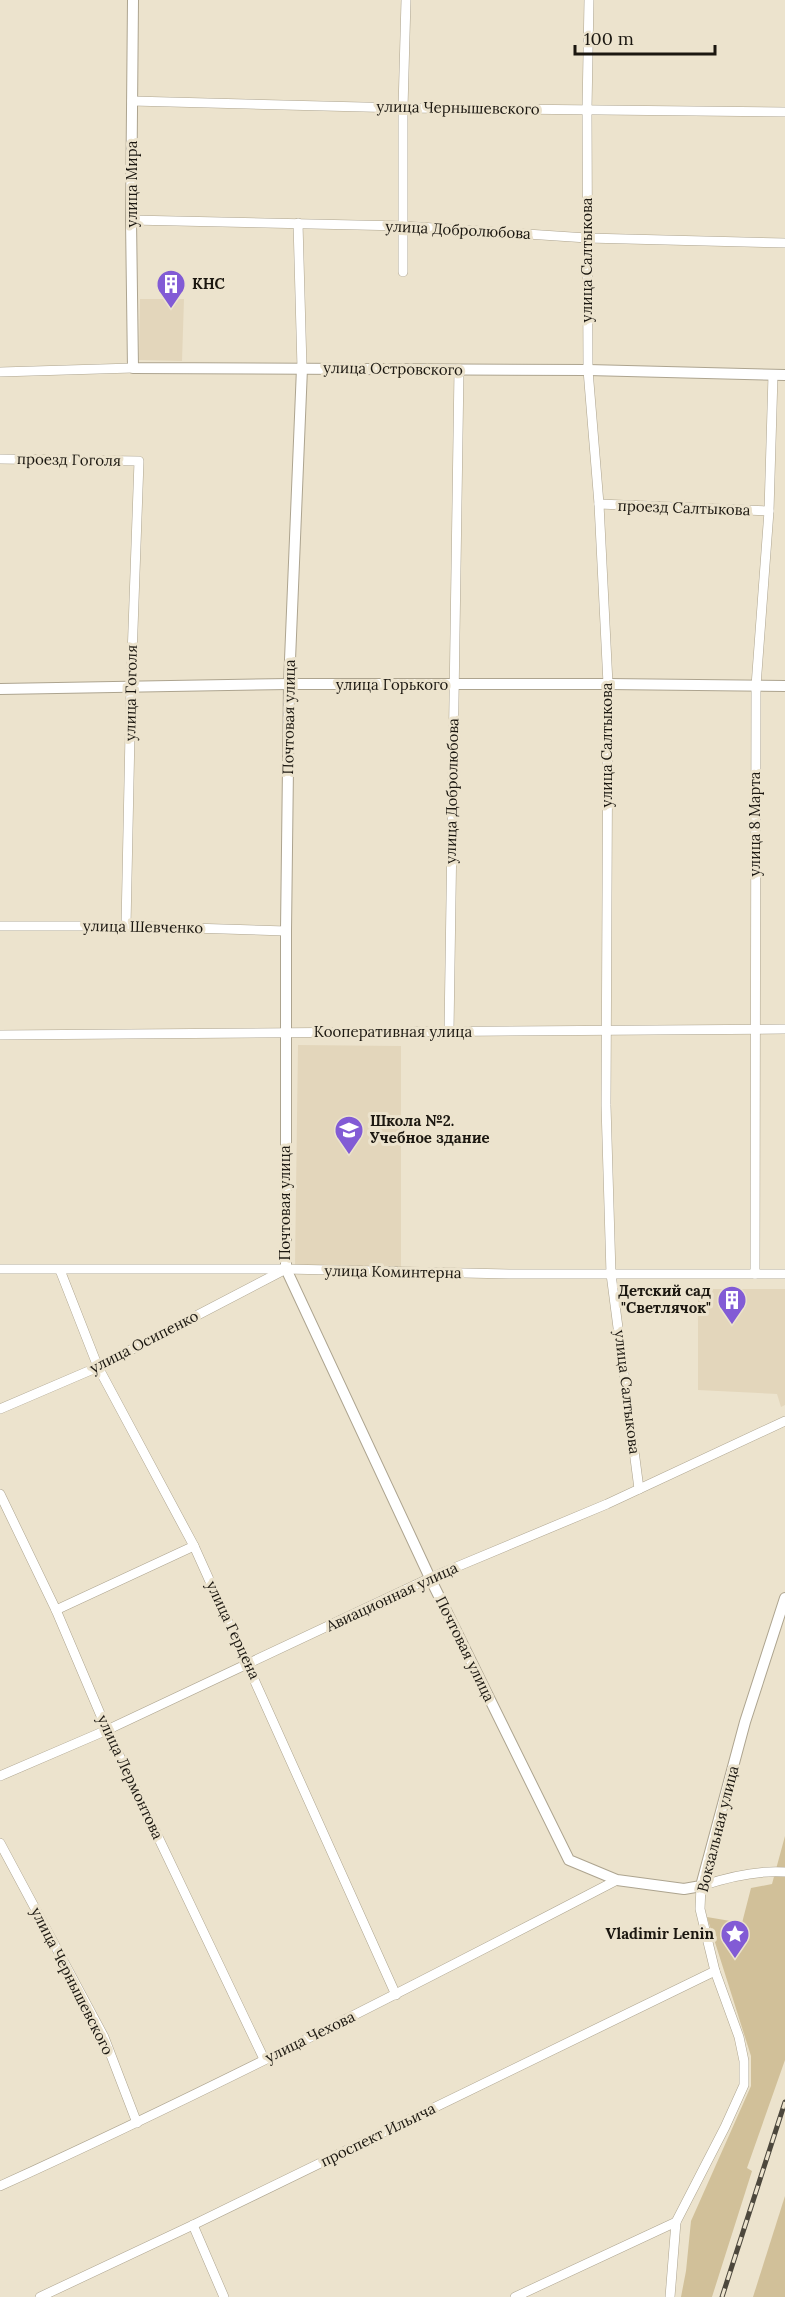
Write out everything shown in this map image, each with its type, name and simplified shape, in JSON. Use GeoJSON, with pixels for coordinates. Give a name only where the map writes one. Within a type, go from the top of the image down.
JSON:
{"type":"FeatureCollection","features":[{"type":"Feature","properties":{"kind":"street","name":"улица Мира"},"geometry":{"type":"LineString","coordinates":[[133,0],[131,220],[134,368]]}},
{"type":"Feature","properties":{"kind":"street"},"geometry":{"type":"LineString","coordinates":[[403,272],[403,108],[406,0]]}},
{"type":"Feature","properties":{"kind":"street","name":"улица Салтыкова"},"geometry":{"type":"LineString","coordinates":[[590,0],[587,109],[588,370],[599,504],[608,684],[606,1105],[612,1274],[639,1489]]}},
{"type":"Feature","properties":{"kind":"street","name":"улица Чернышевского"},"geometry":{"type":"LineString","coordinates":[[132,101],[403,108],[785,112]]}},
{"type":"Feature","properties":{"kind":"street","name":"улица Добролюбова"},"geometry":{"type":"LineString","coordinates":[[131,220],[403,226],[587,238],[785,243]]}},
{"type":"Feature","properties":{"kind":"street"},"geometry":{"type":"LineString","coordinates":[[298,223],[302,368]]}},
{"type":"Feature","properties":{"kind":"street","name":"улица Островского"},"geometry":{"type":"LineString","coordinates":[[0,372],[134,368],[302,368],[588,370],[785,375]]}},
{"type":"Feature","properties":{"kind":"street","name":"Почтовая улица"},"geometry":{"type":"LineString","coordinates":[[302,368],[289,684],[285,1033],[286,1269],[430,1578],[569,1860],[617,1880],[684,1889],[733,1876],[771,1871],[785,1872]]}},
{"type":"Feature","properties":{"kind":"street","name":"улица Добролюбова"},"geometry":{"type":"LineString","coordinates":[[449,1031],[459,370]]}},
{"type":"Feature","properties":{"kind":"street","name":"улица 8 Марта"},"geometry":{"type":"LineString","coordinates":[[755,1274],[756,686],[769,511],[773,375]]}},
{"type":"Feature","properties":{"kind":"street","name":"проезд Гоголя"},"geometry":{"type":"LineString","coordinates":[[0,459],[139,461]]}},
{"type":"Feature","properties":{"kind":"street","name":"улица Гоголя"},"geometry":{"type":"LineString","coordinates":[[126,926],[139,461]]}},
{"type":"Feature","properties":{"kind":"street","name":"проезд Салтыкова"},"geometry":{"type":"LineString","coordinates":[[599,504],[769,511]]}},
{"type":"Feature","properties":{"kind":"street","name":"улица Горького"},"geometry":{"type":"LineString","coordinates":[[0,688],[289,684],[785,686]]}},
{"type":"Feature","properties":{"kind":"street","name":"улица Шевченко"},"geometry":{"type":"LineString","coordinates":[[0,926],[126,926],[286,931]]}},
{"type":"Feature","properties":{"kind":"street","name":"Кооперативная улица"},"geometry":{"type":"LineString","coordinates":[[0,1035],[785,1029]]}},
{"type":"Feature","properties":{"kind":"street","name":"улица Коминтерна"},"geometry":{"type":"LineString","coordinates":[[0,1269],[286,1269],[509,1274],[785,1274]]}},
{"type":"Feature","properties":{"kind":"street","name":"улица Герцена"},"geometry":{"type":"LineString","coordinates":[[60,1269],[98,1367],[194,1546],[396,1995]]}},
{"type":"Feature","properties":{"kind":"street","name":"улица Осипенко"},"geometry":{"type":"LineString","coordinates":[[0,1409],[98,1367],[286,1269]]}},
{"type":"Feature","properties":{"kind":"street","name":"Авиационная улица"},"geometry":{"type":"LineString","coordinates":[[0,1776],[107,1730],[430,1578],[639,1489],[785,1421]]}},
{"type":"Feature","properties":{"kind":"street","name":"улица Лермонтова"},"geometry":{"type":"LineString","coordinates":[[0,1494],[56,1610],[107,1730],[264,2059]]}},
{"type":"Feature","properties":{"kind":"street"},"geometry":{"type":"LineString","coordinates":[[56,1610],[194,1546]]}},
{"type":"Feature","properties":{"kind":"street","name":"Вокзальная улица"},"geometry":{"type":"LineString","coordinates":[[670,2297],[676,2222],[744,2085],[744,2061],[739,2037],[715,1971],[700,1909],[701,1886],[745,1722],[785,1598]]}},
{"type":"Feature","properties":{"kind":"street","name":"улица Чернышевского"},"geometry":{"type":"LineString","coordinates":[[0,1843],[104,2037],[137,2123]]}},
{"type":"Feature","properties":{"kind":"street","name":"улица Чехова"},"geometry":{"type":"LineString","coordinates":[[0,2186],[137,2123],[396,1995],[617,1880]]}},
{"type":"Feature","properties":{"kind":"street","name":"проспект Ильича"},"geometry":{"type":"LineString","coordinates":[[40,2297],[715,1971]]}},
{"type":"Feature","properties":{"kind":"street"},"geometry":{"type":"LineString","coordinates":[[515,2297],[676,2222]]}},
{"type":"Feature","properties":{"kind":"street"},"geometry":{"type":"LineString","coordinates":[[193,2225],[224,2297]]}},
{"type":"Feature","properties":{"kind":"shaded area"},"geometry":{"type":"Polygon","coordinates":[[[140,299],[184,299],[182,361],[139,360],[140,299]]]}},
{"type":"Feature","properties":{"kind":"shaded area","name":"Школа №2. Учебное здание"},"geometry":{"type":"Polygon","coordinates":[[[298,1045],[401,1046],[401,1267],[295,1265],[298,1045]]]}},
{"type":"Feature","properties":{"kind":"shaded area"},"geometry":{"type":"Polygon","coordinates":[[[698,1289],[785,1289],[785,1405],[781,1407],[777,1394],[698,1390],[698,1289]]]}},
{"type":"Feature","properties":{"kind":"shaded area"},"geometry":{"type":"Polygon","coordinates":[[[785,1836],[785,2060],[747,2168],[752,2171],[712,2297],[681,2297],[691,2221],[751,2086],[751,2056],[707,1917],[742,1923],[751,1888],[772,1884],[785,1836]]]}},
{"type":"Feature","properties":{"kind":"shaded area"},"geometry":{"type":"Polygon","coordinates":[[[785,2196],[785,2297],[753,2297],[785,2196]]]}},
{"type":"Feature","properties":{"kind":"railway"},"geometry":{"type":"LineString","coordinates":[[722,2297],[785,2102]]}},
{"type":"Feature","properties":{"kind":"place","name":"КНС"},"geometry":{"type":"Point","coordinates":[171,310]}},
{"type":"Feature","properties":{"kind":"place","name":"Школа №2. Учебное здание"},"geometry":{"type":"Point","coordinates":[349,1156]}},
{"type":"Feature","properties":{"kind":"place","name":"Детский сад \"Светлячок\""},"geometry":{"type":"Point","coordinates":[732,1326]}},
{"type":"Feature","properties":{"kind":"place","name":"Vladimir Lenin"},"geometry":{"type":"Point","coordinates":[735,1960]}}]}
